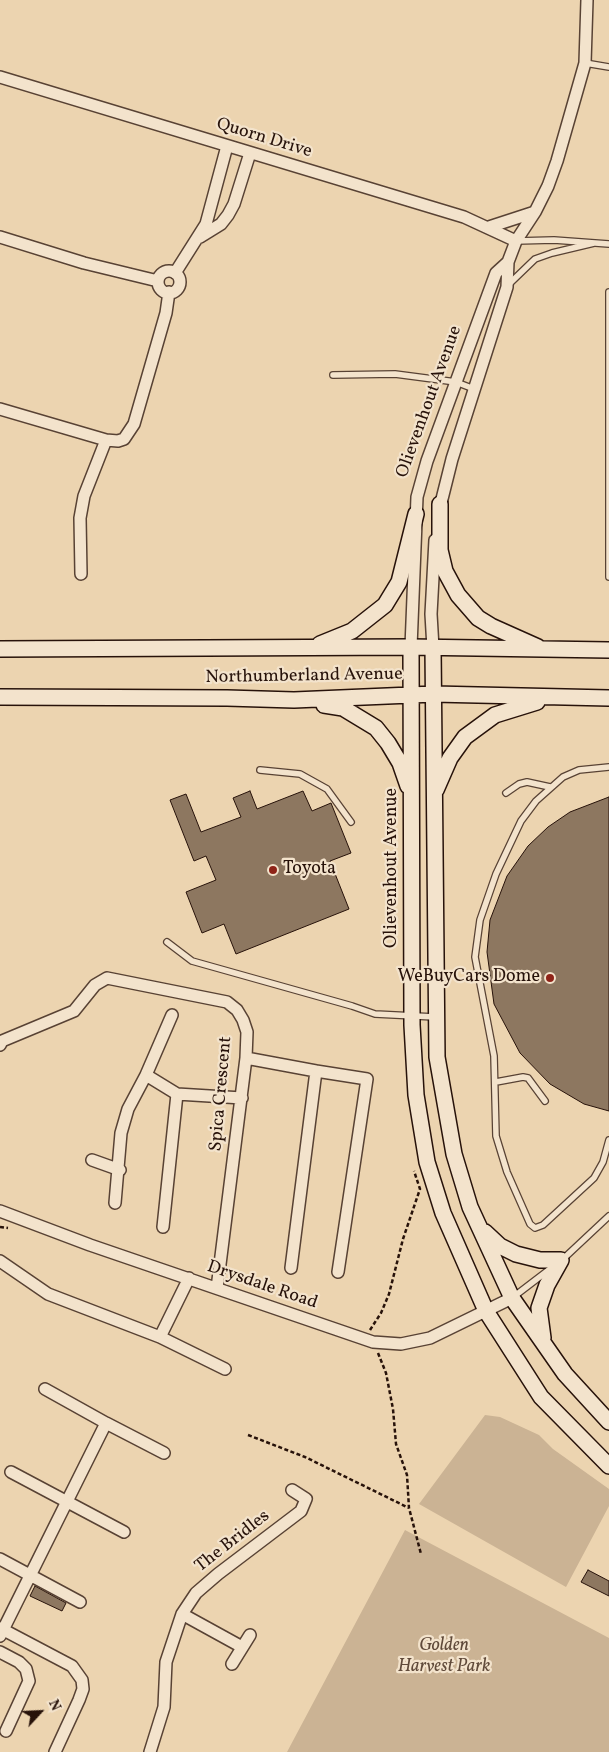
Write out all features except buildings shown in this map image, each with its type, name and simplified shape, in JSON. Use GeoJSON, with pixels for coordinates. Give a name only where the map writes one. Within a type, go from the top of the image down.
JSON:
{"type":"FeatureCollection","features":[{"type":"Feature","properties":{"kind":"main road"},"geometry":{"type":"LineString","coordinates":[[440,504],[440,550],[445,571],[458,595],[478,618],[490,626],[542,648]]}},
{"type":"Feature","properties":{"kind":"main road"},"geometry":{"type":"LineString","coordinates":[[311,647],[352,631],[385,605],[399,582],[416,514]]}},
{"type":"Feature","properties":{"kind":"main road","name":"Northumberland Avenue"},"geometry":{"type":"LineString","coordinates":[[0,649],[410,647],[609,650]]}},
{"type":"Feature","properties":{"kind":"main road","name":"Olievenhout Avenue"},"geometry":{"type":"LineString","coordinates":[[410,647],[412,1016],[416,1095],[427,1162],[443,1213],[486,1311],[541,1397],[609,1466]]}},
{"type":"Feature","properties":{"kind":"main road","name":"Olievenhout Avenue"},"geometry":{"type":"LineString","coordinates":[[432,648],[437,1057],[454,1154],[470,1207],[512,1298],[565,1374],[609,1422]]}},
{"type":"Feature","properties":{"kind":"main road","name":"Northumberland Avenue"},"geometry":{"type":"LineString","coordinates":[[0,697],[294,700],[434,694],[609,698]]}},
{"type":"Feature","properties":{"kind":"main road"},"geometry":{"type":"LineString","coordinates":[[434,796],[455,750],[465,737],[478,726],[495,715],[550,698]]}},
{"type":"Feature","properties":{"kind":"main road"},"geometry":{"type":"LineString","coordinates":[[294,700],[343,708],[376,728],[400,763],[412,797]]}},
{"type":"Feature","properties":{"kind":"main road"},"geometry":{"type":"LineString","coordinates":[[480,1227],[500,1246],[516,1254],[540,1260],[561,1260],[547,1285],[539,1308],[540,1330],[546,1346]]}},
{"type":"Feature","properties":{"kind":"street","name":"Olievenhout Avenue"},"geometry":{"type":"LineString","coordinates":[[432,648],[433,554],[440,504],[506,287],[508,262],[516,241],[535,212],[557,160],[584,63],[587,0]]}},
{"type":"Feature","properties":{"kind":"street","name":"Quorn Drive"},"geometry":{"type":"LineString","coordinates":[[0,77],[464,217],[516,241]]}},
{"type":"Feature","properties":{"kind":"street"},"geometry":{"type":"LineString","coordinates":[[175,272],[199,238],[212,209],[227,146]]}},
{"type":"Feature","properties":{"kind":"street"},"geometry":{"type":"LineString","coordinates":[[199,238],[221,224],[228,215],[234,204],[250,153]]}},
{"type":"Feature","properties":{"kind":"street"},"geometry":{"type":"LineString","coordinates":[[488,227],[535,212]]}},
{"type":"Feature","properties":{"kind":"street"},"geometry":{"type":"LineString","coordinates":[[0,237],[101,268],[158,281],[163,290],[169,292],[175,290],[179,285],[179,278],[175,272]]}},
{"type":"Feature","properties":{"kind":"street","name":"Olievenhout Avenue"},"geometry":{"type":"LineString","coordinates":[[410,647],[417,497],[427,461],[496,273],[508,262]]}},
{"type":"Feature","properties":{"kind":"street"},"geometry":{"type":"LineString","coordinates":[[158,281],[164,272],[175,272]]}},
{"type":"Feature","properties":{"kind":"street"},"geometry":{"type":"LineString","coordinates":[[0,409],[106,440],[118,441],[124,438],[134,424],[166,313],[169,292]]}},
{"type":"Feature","properties":{"kind":"street"},"geometry":{"type":"LineString","coordinates":[[81,574],[80,518],[84,496],[106,440]]}},
{"type":"Feature","properties":{"kind":"street","name":"Spica Crescent"},"geometry":{"type":"LineString","coordinates":[[1,1042],[74,1011],[94,984],[107,978],[227,1002],[237,1010],[243,1020],[246,1032],[246,1058],[217,1288]]}},
{"type":"Feature","properties":{"kind":"street"},"geometry":{"type":"LineString","coordinates":[[116,1203],[120,1170],[121,1133],[124,1120],[172,1015]]}},
{"type":"Feature","properties":{"kind":"street"},"geometry":{"type":"LineString","coordinates":[[246,1058],[367,1079],[338,1272]]}},
{"type":"Feature","properties":{"kind":"street"},"geometry":{"type":"LineString","coordinates":[[290,1268],[316,1071]]}},
{"type":"Feature","properties":{"kind":"street"},"geometry":{"type":"LineString","coordinates":[[146,1075],[177,1094],[242,1098]]}},
{"type":"Feature","properties":{"kind":"street"},"geometry":{"type":"LineString","coordinates":[[163,1227],[177,1094]]}},
{"type":"Feature","properties":{"kind":"street"},"geometry":{"type":"LineString","coordinates":[[92,1160],[120,1170]]}},
{"type":"Feature","properties":{"kind":"street","name":"Drysdale Road"},"geometry":{"type":"LineString","coordinates":[[0,1211],[90,1245],[217,1288],[370,1337],[401,1344],[430,1338],[512,1298]]}},
{"type":"Feature","properties":{"kind":"street"},"geometry":{"type":"LineString","coordinates":[[0,1261],[48,1294],[160,1337],[225,1369]]}},
{"type":"Feature","properties":{"kind":"street"},"geometry":{"type":"LineString","coordinates":[[160,1337],[189,1278]]}},
{"type":"Feature","properties":{"kind":"street"},"geometry":{"type":"LineString","coordinates":[[45,1389],[164,1454]]}},
{"type":"Feature","properties":{"kind":"street"},"geometry":{"type":"LineString","coordinates":[[55,1752],[79,1700],[83,1689],[82,1680],[72,1666],[1,1631],[106,1423]]}},
{"type":"Feature","properties":{"kind":"street"},"geometry":{"type":"LineString","coordinates":[[10,1472],[124,1532]]}},
{"type":"Feature","properties":{"kind":"street"},"geometry":{"type":"LineString","coordinates":[[292,1490],[306,1499],[318,1503]]}},
{"type":"Feature","properties":{"kind":"street","name":"The Bridles"},"geometry":{"type":"LineString","coordinates":[[150,1752],[164,1707],[166,1662],[182,1614],[196,1593],[297,1514],[303,1508],[306,1499]]}},
{"type":"Feature","properties":{"kind":"street"},"geometry":{"type":"LineString","coordinates":[[0,1559],[80,1602]]}},
{"type":"Feature","properties":{"kind":"street"},"geometry":{"type":"LineString","coordinates":[[182,1614],[242,1647]]}},
{"type":"Feature","properties":{"kind":"street"},"geometry":{"type":"LineString","coordinates":[[232,1664],[250,1635]]}},
{"type":"Feature","properties":{"kind":"street"},"geometry":{"type":"LineString","coordinates":[[0,1652],[19,1662],[26,1670],[29,1681],[6,1731]]}},
{"type":"Feature","properties":{"kind":"lane"},"geometry":{"type":"LineString","coordinates":[[584,63],[609,67]]}},
{"type":"Feature","properties":{"kind":"lane"},"geometry":{"type":"LineString","coordinates":[[516,241],[568,240],[609,244]]}},
{"type":"Feature","properties":{"kind":"lane"},"geometry":{"type":"LineString","coordinates":[[506,287],[536,260],[552,252],[594,243]]}},
{"type":"Feature","properties":{"kind":"lane"},"geometry":{"type":"LineString","coordinates":[[609,292],[609,577]]}},
{"type":"Feature","properties":{"kind":"lane"},"geometry":{"type":"LineString","coordinates":[[333,375],[395,374],[456,382],[476,390]]}},
{"type":"Feature","properties":{"kind":"lane"},"geometry":{"type":"LineString","coordinates":[[609,767],[579,770],[563,776],[536,801],[514,835],[496,874],[480,920],[475,957],[494,1056],[496,1136],[507,1172],[528,1222],[532,1226],[543,1225],[594,1178],[603,1162],[609,1140]]}},
{"type":"Feature","properties":{"kind":"lane"},"geometry":{"type":"LineString","coordinates":[[260,770],[300,774],[327,789],[351,822]]}},
{"type":"Feature","properties":{"kind":"lane"},"geometry":{"type":"LineString","coordinates":[[506,793],[519,784],[527,782],[550,787]]}},
{"type":"Feature","properties":{"kind":"lane"},"geometry":{"type":"LineString","coordinates":[[167,942],[187,959],[206,966],[375,1014],[437,1017]]}},
{"type":"Feature","properties":{"kind":"lane"},"geometry":{"type":"LineString","coordinates":[[496,1082],[523,1077],[528,1078],[545,1101]]}},
{"type":"Feature","properties":{"kind":"lane"},"geometry":{"type":"LineString","coordinates":[[512,1298],[561,1260],[609,1216]]}},
{"type":"Feature","properties":{"kind":"path"},"geometry":{"type":"LineString","coordinates":[[414,1163],[415,1178],[420,1188],[403,1238],[389,1294],[370,1337],[386,1373],[393,1409],[396,1444],[407,1475],[409,1508],[420,1554]]}},
{"type":"Feature","properties":{"kind":"path"},"geometry":{"type":"LineString","coordinates":[[248,1435],[305,1457],[409,1508]]}},
{"type":"Feature","properties":{"kind":"green space"},"geometry":{"type":"Polygon","coordinates":[[[485,1415],[500,1417],[539,1435],[553,1449],[609,1489],[609,1506],[566,1587],[419,1504],[485,1415]]]}},
{"type":"Feature","properties":{"kind":"green space","name":"Golden Harvest Park"},"geometry":{"type":"Polygon","coordinates":[[[405,1530],[609,1638],[609,1752],[287,1752],[405,1530]]]}},
{"type":"Feature","properties":{"kind":"place","name":"Toyota"},"geometry":{"type":"Point","coordinates":[273,870]}},
{"type":"Feature","properties":{"kind":"place","name":"WeBuyCars Dome"},"geometry":{"type":"Point","coordinates":[550,978]}}]}
